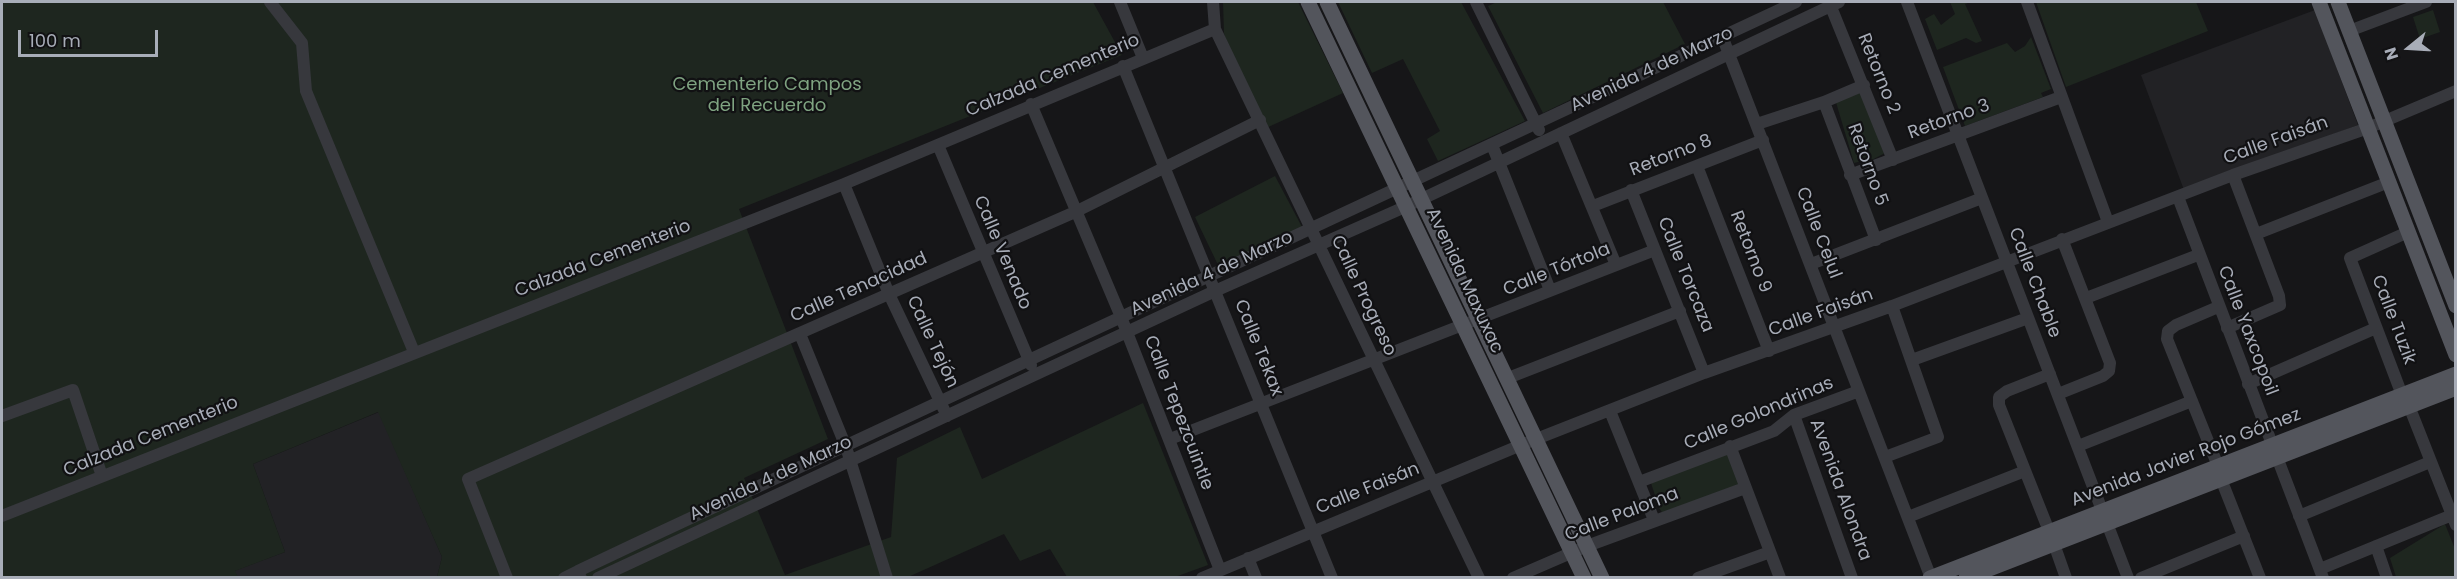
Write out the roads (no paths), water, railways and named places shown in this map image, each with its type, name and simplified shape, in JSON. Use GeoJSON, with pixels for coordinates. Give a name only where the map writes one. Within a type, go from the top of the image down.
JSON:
{"type":"FeatureCollection","features":[{"type":"Feature","properties":{"kind":"main road","name":"Avenida Maxuxac"},"geometry":{"type":"LineString","coordinates":[[1308,2],[1584,578]]}},
{"type":"Feature","properties":{"kind":"main road","name":"Avenida Maxuxac"},"geometry":{"type":"LineString","coordinates":[[1327,2],[1415,181],[1602,578]]}},
{"type":"Feature","properties":{"kind":"main road"},"geometry":{"type":"LineString","coordinates":[[2319,2],[2456,355]]}},
{"type":"Feature","properties":{"kind":"main road"},"geometry":{"type":"LineString","coordinates":[[2338,2],[2456,306]]}},
{"type":"Feature","properties":{"kind":"main road","name":"Avenida Javier Rojo Gómez"},"geometry":{"type":"LineString","coordinates":[[1930,577],[2051,538],[2405,400],[2456,374]]}},
{"type":"Feature","properties":{"kind":"main road","name":"Avenida Javier Rojo Gómez"},"geometry":{"type":"LineString","coordinates":[[2405,400],[2456,388]]}},
{"type":"Feature","properties":{"kind":"main road","name":"Avenida Javier Rojo Gómez"},"geometry":{"type":"LineString","coordinates":[[1966,578],[2051,538]]}},
{"type":"Feature","properties":{"kind":"street"},"geometry":{"type":"LineString","coordinates":[[270,2],[302,44],[306,91],[414,352]]}},
{"type":"Feature","properties":{"kind":"street"},"geometry":{"type":"LineString","coordinates":[[1120,2],[1143,58]]}},
{"type":"Feature","properties":{"kind":"street"},"geometry":{"type":"LineString","coordinates":[[1214,2],[1215,29]]}},
{"type":"Feature","properties":{"kind":"street"},"geometry":{"type":"LineString","coordinates":[[1476,2],[1537,124],[1543,141]]}},
{"type":"Feature","properties":{"kind":"street","name":"Avenida 4 de Marzo"},"geometry":{"type":"LineString","coordinates":[[564,578],[579,574],[635,544],[846,447],[939,400],[1415,181],[1796,2]]}},
{"type":"Feature","properties":{"kind":"street","name":"Calle Chable"},"geometry":{"type":"LineString","coordinates":[[1907,2],[2128,578]]}},
{"type":"Feature","properties":{"kind":"street"},"geometry":{"type":"LineString","coordinates":[[2027,2],[2108,222]]}},
{"type":"Feature","properties":{"kind":"street"},"geometry":{"type":"LineString","coordinates":[[2349,31],[2426,2]]}},
{"type":"Feature","properties":{"kind":"street","name":"Avenida 4 de Marzo"},"geometry":{"type":"LineString","coordinates":[[598,578],[850,463],[1215,291],[1407,206],[1833,3]]}},
{"type":"Feature","properties":{"kind":"street","name":"Retorno 2"},"geometry":{"type":"LineString","coordinates":[[1833,3],[1893,160]]}},
{"type":"Feature","properties":{"kind":"street","name":"Calzada Cementerio"},"geometry":{"type":"LineString","coordinates":[[2,516],[843,184],[1215,29]]}},
{"type":"Feature","properties":{"kind":"street","name":"Calle Progreso"},"geometry":{"type":"LineString","coordinates":[[1215,29],[1479,578]]}},
{"type":"Feature","properties":{"kind":"street","name":"Calle Celul"},"geometry":{"type":"LineString","coordinates":[[1722,36],[1886,457],[1930,577]]}},
{"type":"Feature","properties":{"kind":"street","name":"Calle Tekax"},"geometry":{"type":"LineString","coordinates":[[1123,66],[1332,578]]}},
{"type":"Feature","properties":{"kind":"street"},"geometry":{"type":"LineString","coordinates":[[1757,124],[1824,102],[1864,85]]}},
{"type":"Feature","properties":{"kind":"street","name":"Calle Faisán"},"geometry":{"type":"LineString","coordinates":[[1203,578],[1521,445],[1704,373],[1892,306],[2062,239],[2368,128],[2455,93]]}},
{"type":"Feature","properties":{"kind":"street","name":"Retorno 3"},"geometry":{"type":"LineString","coordinates":[[1850,175],[2061,97]]}},
{"type":"Feature","properties":{"kind":"street","name":"Retorno 5"},"geometry":{"type":"LineString","coordinates":[[1824,102],[1876,240]]}},
{"type":"Feature","properties":{"kind":"street","name":"Calle Tepezcuintle"},"geometry":{"type":"LineString","coordinates":[[1031,104],[1121,317],[1220,570]]}},
{"type":"Feature","properties":{"kind":"street","name":"Calle Tenacidad"},"geometry":{"type":"LineString","coordinates":[[507,578],[468,479],[1076,212],[1260,120]]}},
{"type":"Feature","properties":{"kind":"street"},"geometry":{"type":"LineString","coordinates":[[1561,133],[1616,265]]}},
{"type":"Feature","properties":{"kind":"street","name":"Retorno 8"},"geometry":{"type":"LineString","coordinates":[[1593,206],[1763,140]]}},
{"type":"Feature","properties":{"kind":"street","name":"Calle Venado"},"geometry":{"type":"LineString","coordinates":[[938,145],[1035,375]]}},
{"type":"Feature","properties":{"kind":"street"},"geometry":{"type":"LineString","coordinates":[[1492,145],[1550,290]]}},
{"type":"Feature","properties":{"kind":"street","name":"Retorno 9"},"geometry":{"type":"LineString","coordinates":[[1697,166],[1769,351]]}},
{"type":"Feature","properties":{"kind":"street"},"geometry":{"type":"LineString","coordinates":[[2227,328],[2280,305],[2234,175]]}},
{"type":"Feature","properties":{"kind":"street"},"geometry":{"type":"LineString","coordinates":[[2256,234],[2389,182]]}},
{"type":"Feature","properties":{"kind":"street","name":"Calle Tejón"},"geometry":{"type":"LineString","coordinates":[[843,184],[889,294],[947,416]]}},
{"type":"Feature","properties":{"kind":"street","name":"Calle Torcaza"},"geometry":{"type":"LineString","coordinates":[[1631,190],[1704,373]]}},
{"type":"Feature","properties":{"kind":"street","name":"Calle Yaxcopoil"},"geometry":{"type":"LineString","coordinates":[[2178,197],[2198,255],[2321,573]]}},
{"type":"Feature","properties":{"kind":"street"},"geometry":{"type":"LineString","coordinates":[[1811,264],[1982,198]]}},
{"type":"Feature","properties":{"kind":"street","name":"Calle Tuzik"},"geometry":{"type":"LineString","coordinates":[[2408,232],[2350,258],[2454,520]]}},
{"type":"Feature","properties":{"kind":"street"},"geometry":{"type":"LineString","coordinates":[[2058,394],[2109,371],[2110,363],[2062,239]]}},
{"type":"Feature","properties":{"kind":"street","name":"Calle Tórtola"},"geometry":{"type":"LineString","coordinates":[[1170,439],[1372,358],[1480,320],[1550,290],[1655,250]]}},
{"type":"Feature","properties":{"kind":"street"},"geometry":{"type":"LineString","coordinates":[[2086,298],[2198,255]]}},
{"type":"Feature","properties":{"kind":"street"},"geometry":{"type":"LineString","coordinates":[[1886,457],[1938,436],[1892,306]]}},
{"type":"Feature","properties":{"kind":"street"},"geometry":{"type":"LineString","coordinates":[[2218,307],[2176,325],[2168,331],[2167,339],[2260,578]]}},
{"type":"Feature","properties":{"kind":"street"},"geometry":{"type":"LineString","coordinates":[[1508,378],[1680,311]]}},
{"type":"Feature","properties":{"kind":"street"},"geometry":{"type":"LineString","coordinates":[[1912,360],[2028,318]]}},
{"type":"Feature","properties":{"kind":"street"},"geometry":{"type":"LineString","coordinates":[[2248,384],[2376,328]]}},
{"type":"Feature","properties":{"kind":"street"},"geometry":{"type":"LineString","coordinates":[[800,334],[846,447],[887,578]]}},
{"type":"Feature","properties":{"kind":"street"},"geometry":{"type":"LineString","coordinates":[[2050,374],[1999,397],[1999,405],[2066,578]]}},
{"type":"Feature","properties":{"kind":"street"},"geometry":{"type":"LineString","coordinates":[[2,416],[73,390],[102,476]]}},
{"type":"Feature","properties":{"kind":"street","name":"Calle Golondrinas"},"geometry":{"type":"LineString","coordinates":[[1639,482],[1774,431],[1794,415],[1859,392]]}},
{"type":"Feature","properties":{"kind":"street"},"geometry":{"type":"LineString","coordinates":[[2078,446],[2192,401]]}},
{"type":"Feature","properties":{"kind":"street"},"geometry":{"type":"LineString","coordinates":[[1610,411],[1654,520]]}},
{"type":"Feature","properties":{"kind":"street","name":"Avenida Alondra"},"geometry":{"type":"LineString","coordinates":[[1794,415],[1852,578]]}},
{"type":"Feature","properties":{"kind":"street"},"geometry":{"type":"LineString","coordinates":[[1730,446],[1780,578]]}},
{"type":"Feature","properties":{"kind":"street"},"geometry":{"type":"LineString","coordinates":[[2299,516],[2430,462]]}},
{"type":"Feature","properties":{"kind":"street"},"geometry":{"type":"LineString","coordinates":[[1908,517],[2025,471]]}},
{"type":"Feature","properties":{"kind":"street"},"geometry":{"type":"LineString","coordinates":[[759,487],[766,501]]}},
{"type":"Feature","properties":{"kind":"street","name":"Calle Paloma"},"geometry":{"type":"LineString","coordinates":[[1513,578],[1654,520],[1745,488]]}},
{"type":"Feature","properties":{"kind":"street"},"geometry":{"type":"LineString","coordinates":[[695,517],[702,530]]}},
{"type":"Feature","properties":{"kind":"street"},"geometry":{"type":"LineString","coordinates":[[2321,573],[2376,546],[2454,520]]}},
{"type":"Feature","properties":{"kind":"street"},"geometry":{"type":"LineString","coordinates":[[2141,578],[2244,536]]}},
{"type":"Feature","properties":{"kind":"street"},"geometry":{"type":"LineString","coordinates":[[635,544],[643,557]]}},
{"type":"Feature","properties":{"kind":"street"},"geometry":{"type":"LineString","coordinates":[[2376,546],[2387,578]]}},
{"type":"Feature","properties":{"kind":"street"},"geometry":{"type":"LineString","coordinates":[[1698,578],[1770,552]]}},
{"type":"Feature","properties":{"kind":"street"},"geometry":{"type":"LineString","coordinates":[[1248,558],[1256,578]]}},
{"type":"Feature","properties":{"kind":"park label","name":"Cementerio Campos del Recuerdo"},"geometry":{"type":"Point","coordinates":[767,95]}}]}
